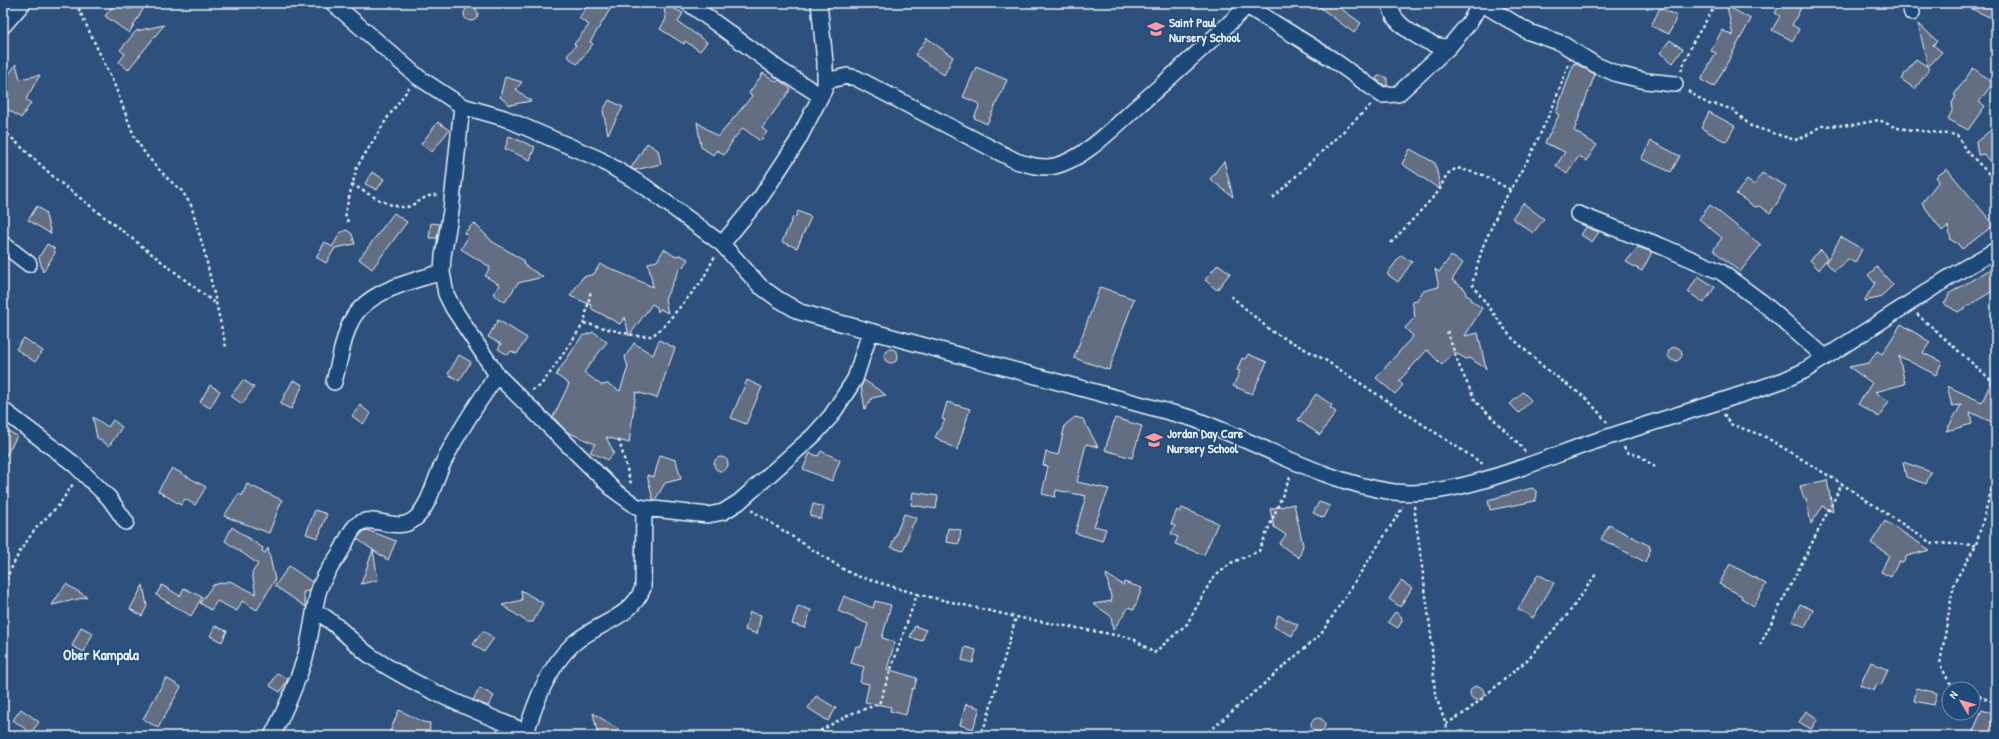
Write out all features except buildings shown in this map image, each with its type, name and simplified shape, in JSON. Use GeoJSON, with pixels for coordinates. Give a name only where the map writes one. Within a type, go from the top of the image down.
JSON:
{"type":"FeatureCollection","features":[{"type":"Feature","properties":{"kind":"street"},"geometry":{"type":"LineString","coordinates":[[3,26],[23,3]]}},
{"type":"Feature","properties":{"kind":"street"},"geometry":{"type":"LineString","coordinates":[[333,3],[418,77],[462,106],[504,118],[599,159],[622,171],[674,206],[722,244],[752,277],[778,299],[800,312],[1191,418],[1223,429],[1296,462],[1356,483],[1392,492],[1412,493],[1462,485],[1534,464],[1619,434],[1718,403],[1784,380],[1804,371],[1907,304],[1996,250]]}},
{"type":"Feature","properties":{"kind":"street"},"geometry":{"type":"LineString","coordinates":[[688,3],[780,70],[821,96]]}},
{"type":"Feature","properties":{"kind":"street"},"geometry":{"type":"LineString","coordinates":[[722,244],[761,197],[797,142],[821,96],[826,81],[819,3]]}},
{"type":"Feature","properties":{"kind":"street"},"geometry":{"type":"LineString","coordinates":[[1389,3],[1398,21],[1426,42],[1436,46],[1449,47]]}},
{"type":"Feature","properties":{"kind":"street"},"geometry":{"type":"LineString","coordinates":[[826,81],[847,76],[856,78],[1016,161],[1034,166],[1054,167],[1069,162],[1089,148],[1196,56],[1247,6],[1332,59],[1382,94],[1398,94],[1449,47],[1469,22],[1481,3],[1529,32],[1574,50],[1596,64],[1616,74],[1646,81],[1675,84]]}},
{"type":"Feature","properties":{"kind":"street"},"geometry":{"type":"LineString","coordinates":[[462,106],[442,272],[444,287],[453,308],[497,375],[512,391],[615,491],[640,507],[708,515],[723,512],[739,502],[814,435],[831,416],[855,379],[870,332]]}},
{"type":"Feature","properties":{"kind":"street"},"geometry":{"type":"LineString","coordinates":[[1578,214],[1661,246],[1721,272],[1763,303],[1825,358]]}},
{"type":"Feature","properties":{"kind":"street"},"geometry":{"type":"LineString","coordinates":[[3,244],[29,264]]}},
{"type":"Feature","properties":{"kind":"street"},"geometry":{"type":"LineString","coordinates":[[334,382],[349,324],[360,308],[376,296],[408,282],[442,272]]}},
{"type":"Feature","properties":{"kind":"street"},"geometry":{"type":"LineString","coordinates":[[272,736],[285,711],[305,657],[318,592],[357,524],[369,520],[393,525],[406,524],[416,517],[428,501],[442,464],[460,432],[497,375]]}},
{"type":"Feature","properties":{"kind":"street"},"geometry":{"type":"LineString","coordinates":[[3,410],[74,464],[109,498],[126,522]]}},
{"type":"Feature","properties":{"kind":"street"},"geometry":{"type":"LineString","coordinates":[[315,612],[323,615],[360,648],[396,672],[461,705],[525,734],[541,690],[572,644],[588,632],[624,613],[639,598],[643,588],[640,507]]}},
{"type":"Feature","properties":{"kind":"path"},"geometry":{"type":"LineString","coordinates":[[76,3],[112,79],[134,136],[146,154],[167,178],[182,191],[191,205],[205,254],[226,347]]}},
{"type":"Feature","properties":{"kind":"path"},"geometry":{"type":"LineString","coordinates":[[1717,3],[1692,42],[1675,84],[1708,104],[1719,105],[1733,110],[1751,126],[1795,140],[1804,137],[1821,126],[1854,125],[1879,120],[1897,128],[1957,135],[1965,149],[1996,181]]}},
{"type":"Feature","properties":{"kind":"path"},"geometry":{"type":"LineString","coordinates":[[1574,50],[1554,104],[1531,154],[1482,246],[1472,284],[1510,336],[1546,369],[1587,399],[1619,434],[1626,452],[1640,456],[1655,466]]}},
{"type":"Feature","properties":{"kind":"path"},"geometry":{"type":"LineString","coordinates":[[348,222],[345,213],[357,167],[388,117],[418,77]]}},
{"type":"Feature","properties":{"kind":"path"},"geometry":{"type":"LineString","coordinates":[[1273,198],[1382,94]]}},
{"type":"Feature","properties":{"kind":"path"},"geometry":{"type":"LineString","coordinates":[[3,130],[57,180],[216,304]]}},
{"type":"Feature","properties":{"kind":"path"},"geometry":{"type":"LineString","coordinates":[[1391,243],[1438,192],[1447,174],[1457,168],[1484,175],[1511,190]]}},
{"type":"Feature","properties":{"kind":"path"},"geometry":{"type":"LineString","coordinates":[[352,184],[373,198],[394,205],[409,207],[430,195],[452,197]]}},
{"type":"Feature","properties":{"kind":"path"},"geometry":{"type":"LineString","coordinates":[[584,323],[637,336],[652,336],[663,328],[702,281],[722,244]]}},
{"type":"Feature","properties":{"kind":"path"},"geometry":{"type":"LineString","coordinates":[[512,391],[524,393],[540,386],[584,323],[591,290]]}},
{"type":"Feature","properties":{"kind":"path"},"geometry":{"type":"LineString","coordinates":[[1231,296],[1271,331],[1325,360],[1484,465],[1493,476]]}},
{"type":"Feature","properties":{"kind":"path"},"geometry":{"type":"LineString","coordinates":[[1907,304],[1991,380],[1996,382]]}},
{"type":"Feature","properties":{"kind":"path"},"geometry":{"type":"LineString","coordinates":[[1448,331],[1460,368],[1476,402],[1518,443],[1534,464]]}},
{"type":"Feature","properties":{"kind":"path"},"geometry":{"type":"LineString","coordinates":[[1718,403],[1730,424],[1764,436],[1842,484],[1931,543],[1976,545]]}},
{"type":"Feature","properties":{"kind":"path"},"geometry":{"type":"LineString","coordinates":[[620,440],[640,507]]}},
{"type":"Feature","properties":{"kind":"path"},"geometry":{"type":"LineString","coordinates":[[1948,681],[1940,664],[1954,582],[1976,545],[1993,484],[1996,454]]}},
{"type":"Feature","properties":{"kind":"path"},"geometry":{"type":"LineString","coordinates":[[739,502],[846,571],[857,576],[917,594],[1016,617],[1132,638],[1154,653],[1187,624],[1212,579],[1230,563],[1259,551],[1296,462]]}},
{"type":"Feature","properties":{"kind":"path"},"geometry":{"type":"LineString","coordinates":[[3,585],[19,553],[35,529],[59,505],[75,481],[79,470]]}},
{"type":"Feature","properties":{"kind":"path"},"geometry":{"type":"LineString","coordinates":[[1760,645],[1842,484]]}},
{"type":"Feature","properties":{"kind":"path"},"geometry":{"type":"LineString","coordinates":[[1412,493],[1430,634],[1435,694],[1450,736]]}},
{"type":"Feature","properties":{"kind":"path"},"geometry":{"type":"LineString","coordinates":[[1204,736],[1216,723],[1321,634],[1412,493]]}},
{"type":"Feature","properties":{"kind":"path"},"geometry":{"type":"LineString","coordinates":[[1446,724],[1466,712],[1526,661],[1568,614],[1596,574]]}},
{"type":"Feature","properties":{"kind":"path"},"geometry":{"type":"LineString","coordinates":[[811,736],[850,714],[879,704],[917,594]]}},
{"type":"Feature","properties":{"kind":"path"},"geometry":{"type":"LineString","coordinates":[[978,736],[986,723],[1016,617]]}},
{"type":"Feature","properties":{"kind":"path"},"geometry":{"type":"LineString","coordinates":[[1981,697],[1994,702],[1996,706]]}},
{"type":"Feature","properties":{"kind":"place","name":"Saint Paul Nursery School"},"geometry":{"type":"Point","coordinates":[1156,29]}},
{"type":"Feature","properties":{"kind":"place","name":"Jordan Day Care Nursery School"},"geometry":{"type":"Point","coordinates":[1154,440]}},
{"type":"Feature","properties":{"kind":"district","name":"Ober Kampala"},"geometry":{"type":"Point","coordinates":[101,655]}}]}
